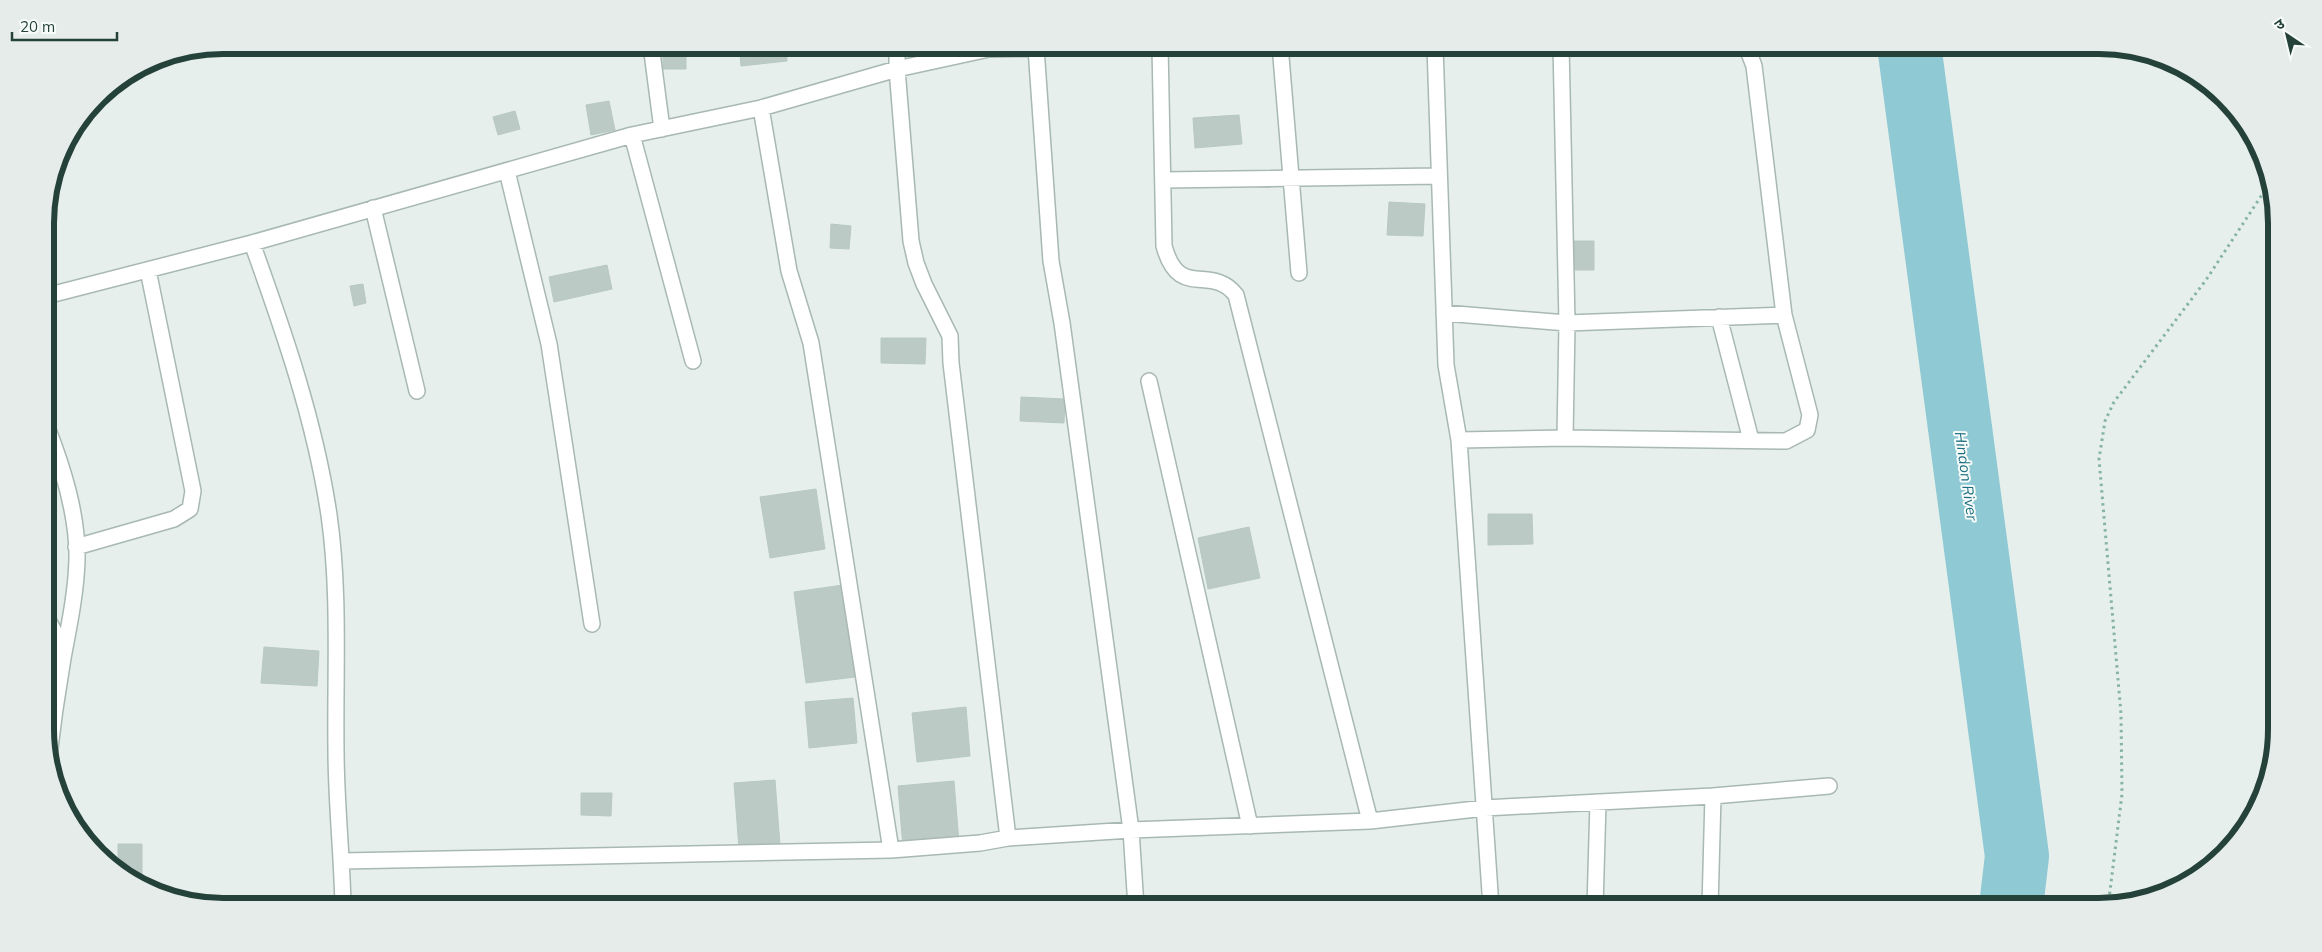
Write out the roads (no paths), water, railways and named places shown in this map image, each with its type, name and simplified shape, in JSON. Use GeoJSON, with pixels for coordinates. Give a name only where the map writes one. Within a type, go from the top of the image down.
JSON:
{"type":"FeatureCollection","features":[{"type":"Feature","properties":{"kind":"street"},"geometry":{"type":"LineString","coordinates":[[652,54],[662,129]]}},
{"type":"Feature","properties":{"kind":"street"},"geometry":{"type":"LineString","coordinates":[[897,54],[911,241],[916,263],[924,284],[950,336],[952,373],[1008,838]]}},
{"type":"Feature","properties":{"kind":"street"},"geometry":{"type":"LineString","coordinates":[[54,294],[252,243],[632,135],[761,108],[897,69],[962,54]]}},
{"type":"Feature","properties":{"kind":"street"},"geometry":{"type":"LineString","coordinates":[[1036,54],[1051,261],[1064,342],[1131,830],[1135,898]]}},
{"type":"Feature","properties":{"kind":"street"},"geometry":{"type":"LineString","coordinates":[[1160,54],[1164,246],[1168,262],[1181,276],[1229,287],[1236,296],[1370,821]]}},
{"type":"Feature","properties":{"kind":"street"},"geometry":{"type":"LineString","coordinates":[[1281,54],[1299,273]]}},
{"type":"Feature","properties":{"kind":"street"},"geometry":{"type":"LineString","coordinates":[[1435,54],[1446,365],[1459,440],[1490,898]]}},
{"type":"Feature","properties":{"kind":"street"},"geometry":{"type":"LineString","coordinates":[[1561,54],[1567,323],[1565,438]]}},
{"type":"Feature","properties":{"kind":"street"},"geometry":{"type":"LineString","coordinates":[[1459,440],[1565,438],[1786,441],[1807,430],[1810,415],[1784,315],[1754,66],[1749,54]]}},
{"type":"Feature","properties":{"kind":"street"},"geometry":{"type":"LineString","coordinates":[[761,108],[789,271],[811,343],[891,850]]}},
{"type":"Feature","properties":{"kind":"street"},"geometry":{"type":"LineString","coordinates":[[632,135],[693,361]]}},
{"type":"Feature","properties":{"kind":"street"},"geometry":{"type":"LineString","coordinates":[[507,171],[548,344],[592,624]]}},
{"type":"Feature","properties":{"kind":"street"},"geometry":{"type":"LineString","coordinates":[[1163,180],[1438,176]]}},
{"type":"Feature","properties":{"kind":"street"},"geometry":{"type":"LineString","coordinates":[[373,208],[417,391]]}},
{"type":"Feature","properties":{"kind":"street"},"geometry":{"type":"LineString","coordinates":[[252,243],[288,343],[319,462],[329,516],[334,576],[336,784],[343,898]]}},
{"type":"Feature","properties":{"kind":"street"},"geometry":{"type":"LineString","coordinates":[[76,547],[174,519],[190,509],[193,491],[148,270]]}},
{"type":"Feature","properties":{"kind":"street"},"geometry":{"type":"LineString","coordinates":[[1444,313],[1567,323],[1784,315]]}},
{"type":"Feature","properties":{"kind":"street"},"geometry":{"type":"LineString","coordinates":[[1719,317],[1751,440]]}},
{"type":"Feature","properties":{"kind":"street"},"geometry":{"type":"LineString","coordinates":[[1149,381],[1250,826]]}},
{"type":"Feature","properties":{"kind":"street"},"geometry":{"type":"LineString","coordinates":[[54,446],[60,460],[74,522],[77,560],[72,605],[54,710]]}},
{"type":"Feature","properties":{"kind":"street"},"geometry":{"type":"LineString","coordinates":[[54,631],[64,650]]}},
{"type":"Feature","properties":{"kind":"street"},"geometry":{"type":"LineString","coordinates":[[342,861],[891,850],[980,843],[1008,838],[1131,830],[1370,821],[1484,808],[1713,796],[1829,786]]}},
{"type":"Feature","properties":{"kind":"street"},"geometry":{"type":"LineString","coordinates":[[1710,898],[1713,796]]}},
{"type":"Feature","properties":{"kind":"street"},"geometry":{"type":"LineString","coordinates":[[1595,898],[1598,802]]}},
{"type":"Feature","properties":{"kind":"waterway","name":"Hindon River"},"geometry":{"type":"LineString","coordinates":[[1910,54],[2017,856],[2012,898]]}}]}
